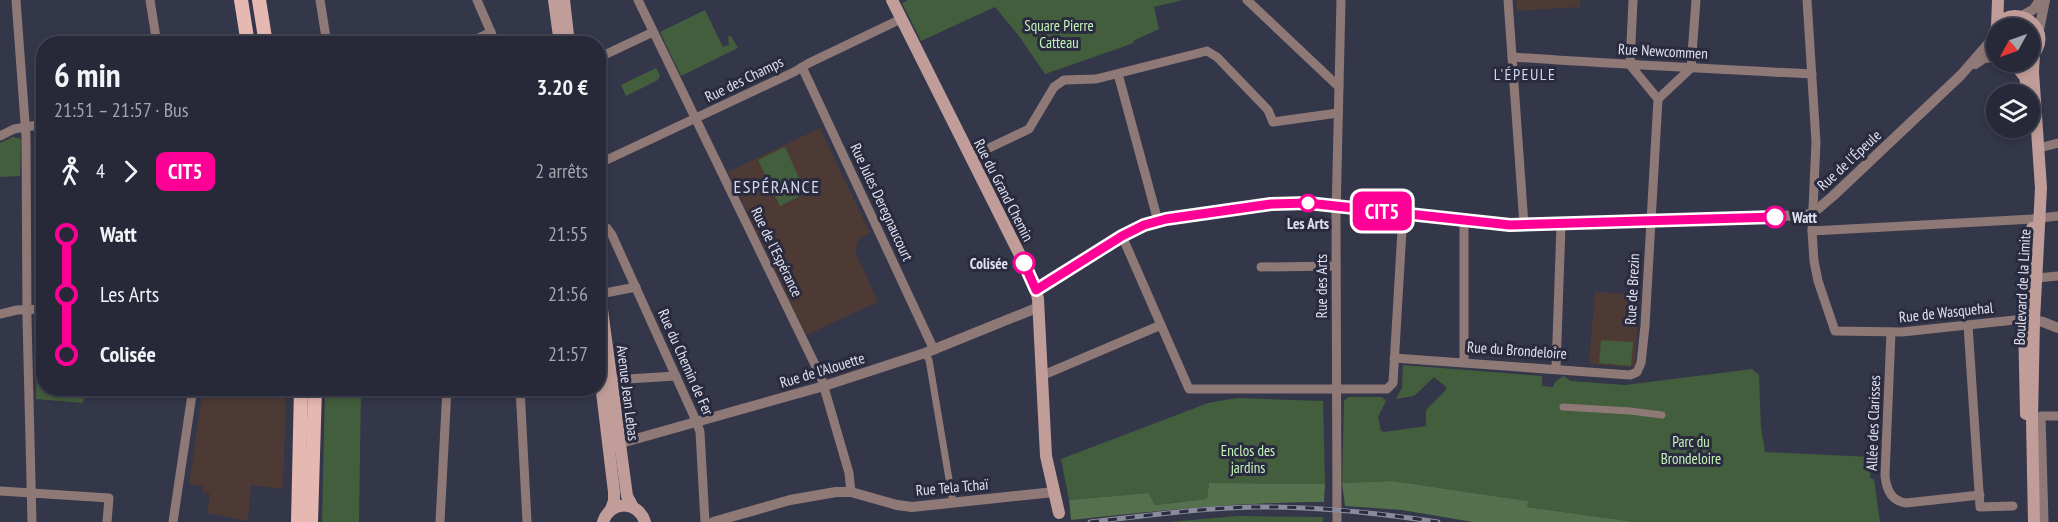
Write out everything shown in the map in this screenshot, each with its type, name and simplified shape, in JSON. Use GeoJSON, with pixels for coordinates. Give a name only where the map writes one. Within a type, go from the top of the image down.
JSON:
{"type":"FeatureCollection","features":[{"type":"Feature","properties":{"kind":"main road"},"geometry":{"type":"LineString","coordinates":[[241,0],[247,36]]}},
{"type":"Feature","properties":{"kind":"main road"},"geometry":{"type":"LineString","coordinates":[[259,0],[265,36]]}},
{"type":"Feature","properties":{"kind":"main road"},"geometry":{"type":"LineString","coordinates":[[554,0],[559,36]]}},
{"type":"Feature","properties":{"kind":"main road"},"geometry":{"type":"LineString","coordinates":[[564,0],[568,36]]}},
{"type":"Feature","properties":{"kind":"main road","name":"Rue du Grand Chemin"},"geometry":{"type":"LineString","coordinates":[[892,0],[1036,290],[1039,307],[1046,456],[1059,513]]}},
{"type":"Feature","properties":{"kind":"main road"},"geometry":{"type":"LineString","coordinates":[[2000,0],[2006,7],[2026,18]]}},
{"type":"Feature","properties":{"kind":"main road"},"geometry":{"type":"LineString","coordinates":[[1998,18],[2000,0]]}},
{"type":"Feature","properties":{"kind":"main road"},"geometry":{"type":"LineString","coordinates":[[2005,18],[2019,15]]}},
{"type":"Feature","properties":{"kind":"main road","name":"Boulevard de la Limite"},"geometry":{"type":"LineString","coordinates":[[2029,522],[2029,319],[2041,188],[2033,72]]}},
{"type":"Feature","properties":{"kind":"main road","name":"Boulevard de la Limite"},"geometry":{"type":"LineString","coordinates":[[2031,138],[2037,218],[2037,278],[2029,319],[2034,522]]}},
{"type":"Feature","properties":{"kind":"main road"},"geometry":{"type":"LineString","coordinates":[[298,522],[301,396]]}},
{"type":"Feature","properties":{"kind":"main road"},"geometry":{"type":"LineString","coordinates":[[311,522],[315,396]]}},
{"type":"Feature","properties":{"kind":"main road","name":"Avenue Jean Lebas"},"geometry":{"type":"LineString","coordinates":[[606,396],[614,446],[627,496],[633,507]]}},
{"type":"Feature","properties":{"kind":"main road","name":"Avenue Jean Lebas"},"geometry":{"type":"LineString","coordinates":[[610,509],[614,492],[614,446]]}},
{"type":"Feature","properties":{"kind":"main road"},"geometry":{"type":"LineString","coordinates":[[603,522],[610,509],[621,505],[633,507],[640,512],[645,521]]}},
{"type":"Feature","properties":{"kind":"street"},"geometry":{"type":"LineString","coordinates":[[16,0],[26,127],[32,522]]}},
{"type":"Feature","properties":{"kind":"street"},"geometry":{"type":"LineString","coordinates":[[150,0],[156,36]]}},
{"type":"Feature","properties":{"kind":"street"},"geometry":{"type":"LineString","coordinates":[[320,0],[326,36]]}},
{"type":"Feature","properties":{"kind":"street"},"geometry":{"type":"LineString","coordinates":[[477,0],[493,36]]}},
{"type":"Feature","properties":{"kind":"street","name":"Rue de l'Espérance"},"geometry":{"type":"LineString","coordinates":[[638,0],[825,386],[849,473],[851,492]]}},
{"type":"Feature","properties":{"kind":"street"},"geometry":{"type":"LineString","coordinates":[[1247,0],[1339,87]]}},
{"type":"Feature","properties":{"kind":"street","name":"Rue des Arts"},"geometry":{"type":"LineString","coordinates":[[1337,522],[1336,206],[1341,0]]}},
{"type":"Feature","properties":{"kind":"street"},"geometry":{"type":"LineString","coordinates":[[1508,0],[1524,225]]}},
{"type":"Feature","properties":{"kind":"street"},"geometry":{"type":"LineString","coordinates":[[1634,0],[1630,65],[1658,99],[1691,68],[1696,0]]}},
{"type":"Feature","properties":{"kind":"street"},"geometry":{"type":"LineString","coordinates":[[1807,0],[1816,142],[1812,231],[2058,216]]}},
{"type":"Feature","properties":{"kind":"street"},"geometry":{"type":"LineString","coordinates":[[2019,15],[2034,9],[2040,0]]}},
{"type":"Feature","properties":{"kind":"street"},"geometry":{"type":"LineString","coordinates":[[2040,21],[2045,0]]}},
{"type":"Feature","properties":{"kind":"street","name":"Rue des Champs"},"geometry":{"type":"LineString","coordinates":[[606,160],[901,19]]}},
{"type":"Feature","properties":{"kind":"street"},"geometry":{"type":"LineString","coordinates":[[483,36],[491,32]]}},
{"type":"Feature","properties":{"kind":"street"},"geometry":{"type":"LineString","coordinates":[[606,54],[653,32]]}},
{"type":"Feature","properties":{"kind":"street","name":"Rue de l'Épeule"},"geometry":{"type":"LineString","coordinates":[[1813,213],[1961,75],[1986,49]]}},
{"type":"Feature","properties":{"kind":"street"},"geometry":{"type":"LineString","coordinates":[[970,157],[1029,129],[1054,87],[1064,80],[1096,79],[1207,51],[1216,57],[1268,110],[1273,122],[1338,113]]}},
{"type":"Feature","properties":{"kind":"street","name":"Rue Newcommen"},"geometry":{"type":"LineString","coordinates":[[1512,57],[1812,74]]}},
{"type":"Feature","properties":{"kind":"street","name":"Rue de l'Épeule"},"geometry":{"type":"LineString","coordinates":[[1961,75],[1981,60],[1986,59]]}},
{"type":"Feature","properties":{"kind":"street","name":"Rue Jules Deregnaucourt"},"geometry":{"type":"LineString","coordinates":[[802,67],[929,351]]}},
{"type":"Feature","properties":{"kind":"street"},"geometry":{"type":"LineString","coordinates":[[1118,74],[1158,221]]}},
{"type":"Feature","properties":{"kind":"street","name":"Rue de Brezin"},"geometry":{"type":"LineString","coordinates":[[1637,372],[1641,363],[1646,326],[1658,99]]}},
{"type":"Feature","properties":{"kind":"street"},"geometry":{"type":"LineString","coordinates":[[0,136],[8,131],[36,125]]}},
{"type":"Feature","properties":{"kind":"street"},"geometry":{"type":"LineString","coordinates":[[2039,148],[2058,143]]}},
{"type":"Feature","properties":{"kind":"street"},"geometry":{"type":"LineString","coordinates":[[1036,290],[1122,236],[1144,225],[1283,203],[1308,203],[1524,225],[1799,216],[1813,213]]}},
{"type":"Feature","properties":{"kind":"street"},"geometry":{"type":"LineString","coordinates":[[1122,236],[1189,389],[1387,389],[1393,383],[1403,213]]}},
{"type":"Feature","properties":{"kind":"street"},"geometry":{"type":"LineString","coordinates":[[1464,220],[1464,361]]}},
{"type":"Feature","properties":{"kind":"street"},"geometry":{"type":"LineString","coordinates":[[1556,368],[1561,225]]}},
{"type":"Feature","properties":{"kind":"street","name":"Rue du Chemin de Fer"},"geometry":{"type":"LineString","coordinates":[[606,228],[636,287],[697,423],[700,432],[705,522]]}},
{"type":"Feature","properties":{"kind":"street","name":"Rue de Wasquehal"},"geometry":{"type":"LineString","coordinates":[[1812,231],[1816,274],[1835,332],[1891,332],[2029,319],[2058,328]]}},
{"type":"Feature","properties":{"kind":"street"},"geometry":{"type":"LineString","coordinates":[[1261,267],[1336,266]]}},
{"type":"Feature","properties":{"kind":"street"},"geometry":{"type":"LineString","coordinates":[[2037,278],[2058,276]]}},
{"type":"Feature","properties":{"kind":"street"},"geometry":{"type":"LineString","coordinates":[[606,293],[636,287]]}},
{"type":"Feature","properties":{"kind":"street","name":"Rue de l'Alouette"},"geometry":{"type":"LineString","coordinates":[[614,446],[825,386],[929,351],[1039,307]]}},
{"type":"Feature","properties":{"kind":"street"},"geometry":{"type":"LineString","coordinates":[[0,314],[36,309]]}},
{"type":"Feature","properties":{"kind":"street"},"geometry":{"type":"LineString","coordinates":[[1968,325],[1980,507],[2013,506]]}},
{"type":"Feature","properties":{"kind":"street"},"geometry":{"type":"LineString","coordinates":[[1041,375],[1161,326]]}},
{"type":"Feature","properties":{"kind":"street","name":"Allée des Clarisses"},"geometry":{"type":"LineString","coordinates":[[1891,332],[1886,475],[1889,491],[1898,501],[1906,503],[1980,495]]}},
{"type":"Feature","properties":{"kind":"street"},"geometry":{"type":"LineString","coordinates":[[929,351],[953,503]]}},
{"type":"Feature","properties":{"kind":"street","name":"Rue du Brondeloire"},"geometry":{"type":"LineString","coordinates":[[1394,358],[1464,361],[1630,375],[1637,372]]}},
{"type":"Feature","properties":{"kind":"street"},"geometry":{"type":"LineString","coordinates":[[606,380],[676,376]]}},
{"type":"Feature","properties":{"kind":"street"},"geometry":{"type":"LineString","coordinates":[[173,522],[192,396]]}},
{"type":"Feature","properties":{"kind":"street"},"geometry":{"type":"LineString","coordinates":[[440,522],[447,396]]}},
{"type":"Feature","properties":{"kind":"street"},"geometry":{"type":"LineString","coordinates":[[520,396],[527,522]]}},
{"type":"Feature","properties":{"kind":"street"},"geometry":{"type":"LineString","coordinates":[[1563,407],[1662,415]]}},
{"type":"Feature","properties":{"kind":"street"},"geometry":{"type":"LineString","coordinates":[[2044,522],[2041,416],[2058,416]]}},
{"type":"Feature","properties":{"kind":"street"},"geometry":{"type":"LineString","coordinates":[[0,491],[109,498],[108,522]]}},
{"type":"Feature","properties":{"kind":"street","name":"Rue Tela Tchaï"},"geometry":{"type":"LineString","coordinates":[[713,522],[796,499],[836,492],[851,492],[907,507],[1054,492]]}},
{"type":"Feature","properties":{"kind":"shaded area"},"geometry":{"type":"Polygon","coordinates":[[[1516,0],[1580,0],[1580,7],[1517,11],[1516,0]]]}},
{"type":"Feature","properties":{"kind":"shaded area"},"geometry":{"type":"Polygon","coordinates":[[[820,128],[870,233],[859,239],[855,251],[878,302],[806,335],[728,172],[820,128]]]}},
{"type":"Feature","properties":{"kind":"shaded area"},"geometry":{"type":"Polygon","coordinates":[[[1595,292],[1639,294],[1635,365],[1631,367],[1589,364],[1595,292]]]}},
{"type":"Feature","properties":{"kind":"shaded area"},"geometry":{"type":"Polygon","coordinates":[[[202,396],[286,396],[283,489],[251,485],[248,521],[207,513],[210,494],[202,492],[203,486],[189,484],[202,396]]]}},
{"type":"Feature","properties":{"kind":"green space","name":"Square Pierre Catteau"},"geometry":{"type":"Polygon","coordinates":[[[908,0],[1183,0],[1154,7],[1159,29],[1133,41],[1134,43],[1045,74],[1019,36],[995,7],[921,41],[902,3],[908,0]]]}},
{"type":"Feature","properties":{"kind":"green space"},"geometry":{"type":"Polygon","coordinates":[[[705,10],[723,47],[729,45],[728,37],[731,36],[738,48],[681,76],[660,32],[705,10]]]}},
{"type":"Feature","properties":{"kind":"green space"},"geometry":{"type":"Polygon","coordinates":[[[656,68],[660,75],[658,80],[626,96],[621,85],[656,68]]]}},
{"type":"Feature","properties":{"kind":"green space"},"geometry":{"type":"Polygon","coordinates":[[[13,137],[21,139],[20,176],[0,177],[0,143],[13,137]]]}},
{"type":"Feature","properties":{"kind":"green space"},"geometry":{"type":"Polygon","coordinates":[[[785,147],[806,193],[780,206],[758,160],[785,147]]]}},
{"type":"Feature","properties":{"kind":"green space"},"geometry":{"type":"Polygon","coordinates":[[[1601,340],[1633,342],[1631,366],[1599,363],[1601,340]]]}},
{"type":"Feature","properties":{"kind":"green space","name":"Parc du Brondeloire"},"geometry":{"type":"Polygon","coordinates":[[[1403,365],[1542,376],[1542,386],[1553,387],[1555,382],[1563,376],[1571,381],[1625,385],[1752,369],[1759,375],[1761,428],[1765,452],[1871,457],[1870,478],[1874,479],[1880,522],[1635,522],[1527,507],[1527,501],[1393,481],[1342,483],[1344,401],[1348,397],[1382,397],[1386,401],[1378,417],[1381,431],[1384,432],[1426,426],[1426,410],[1446,390],[1446,387],[1434,377],[1414,396],[1396,399],[1402,388],[1403,365]]]}},
{"type":"Feature","properties":{"kind":"green space"},"geometry":{"type":"Polygon","coordinates":[[[36,396],[84,396],[83,403],[36,399],[36,396]]]}},
{"type":"Feature","properties":{"kind":"green space"},"geometry":{"type":"Polygon","coordinates":[[[325,396],[361,396],[359,522],[322,522],[325,396]]]}},
{"type":"Feature","properties":{"kind":"green space","name":"Enclos des jardins"},"geometry":{"type":"Polygon","coordinates":[[[1237,398],[1323,401],[1325,484],[1209,483],[1207,499],[1154,505],[1148,493],[1069,500],[1061,459],[1208,403],[1237,398]]]}},
{"type":"Feature","properties":{"kind":"green space"},"geometry":{"type":"Polygon","coordinates":[[[1393,481],[1528,501],[1527,507],[1635,522],[1473,522],[1402,510],[1345,506],[1342,483],[1393,481]]]}},
{"type":"Feature","properties":{"kind":"green space"},"geometry":{"type":"Polygon","coordinates":[[[1209,483],[1325,484],[1324,502],[1229,505],[1071,520],[1069,500],[1148,493],[1155,505],[1207,499],[1209,483]]]}},
{"type":"Feature","properties":{"kind":"green space"},"geometry":{"type":"Polygon","coordinates":[[[1238,516],[1323,517],[1323,522],[1168,522],[1238,516]]]}},
{"type":"Feature","properties":{"kind":"railway"},"geometry":{"type":"LineString","coordinates":[[1090,522],[1255,507],[1347,511],[1438,522]]}},
{"type":"Feature","properties":{"kind":"bus line","name":"CIT5"},"geometry":{"type":"LineString","coordinates":[[1024,263],[1036,290],[1122,236],[1144,225],[1166,219],[1283,203],[1308,203],[1510,225],[1775,217]]}},
{"type":"Feature","properties":{"kind":"place","name":"Les Arts"},"geometry":{"type":"Point","coordinates":[1308,203]}},
{"type":"Feature","properties":{"kind":"place","name":"Watt"},"geometry":{"type":"Point","coordinates":[1775,217]}},
{"type":"Feature","properties":{"kind":"place","name":"Colisée"},"geometry":{"type":"Point","coordinates":[1024,263]}},
{"type":"Feature","properties":{"kind":"district","name":"L'ÉPEULE"},"geometry":{"type":"Point","coordinates":[1525,74]}},
{"type":"Feature","properties":{"kind":"district","name":"ESPÉRANCE"},"geometry":{"type":"Point","coordinates":[777,186]}}]}
